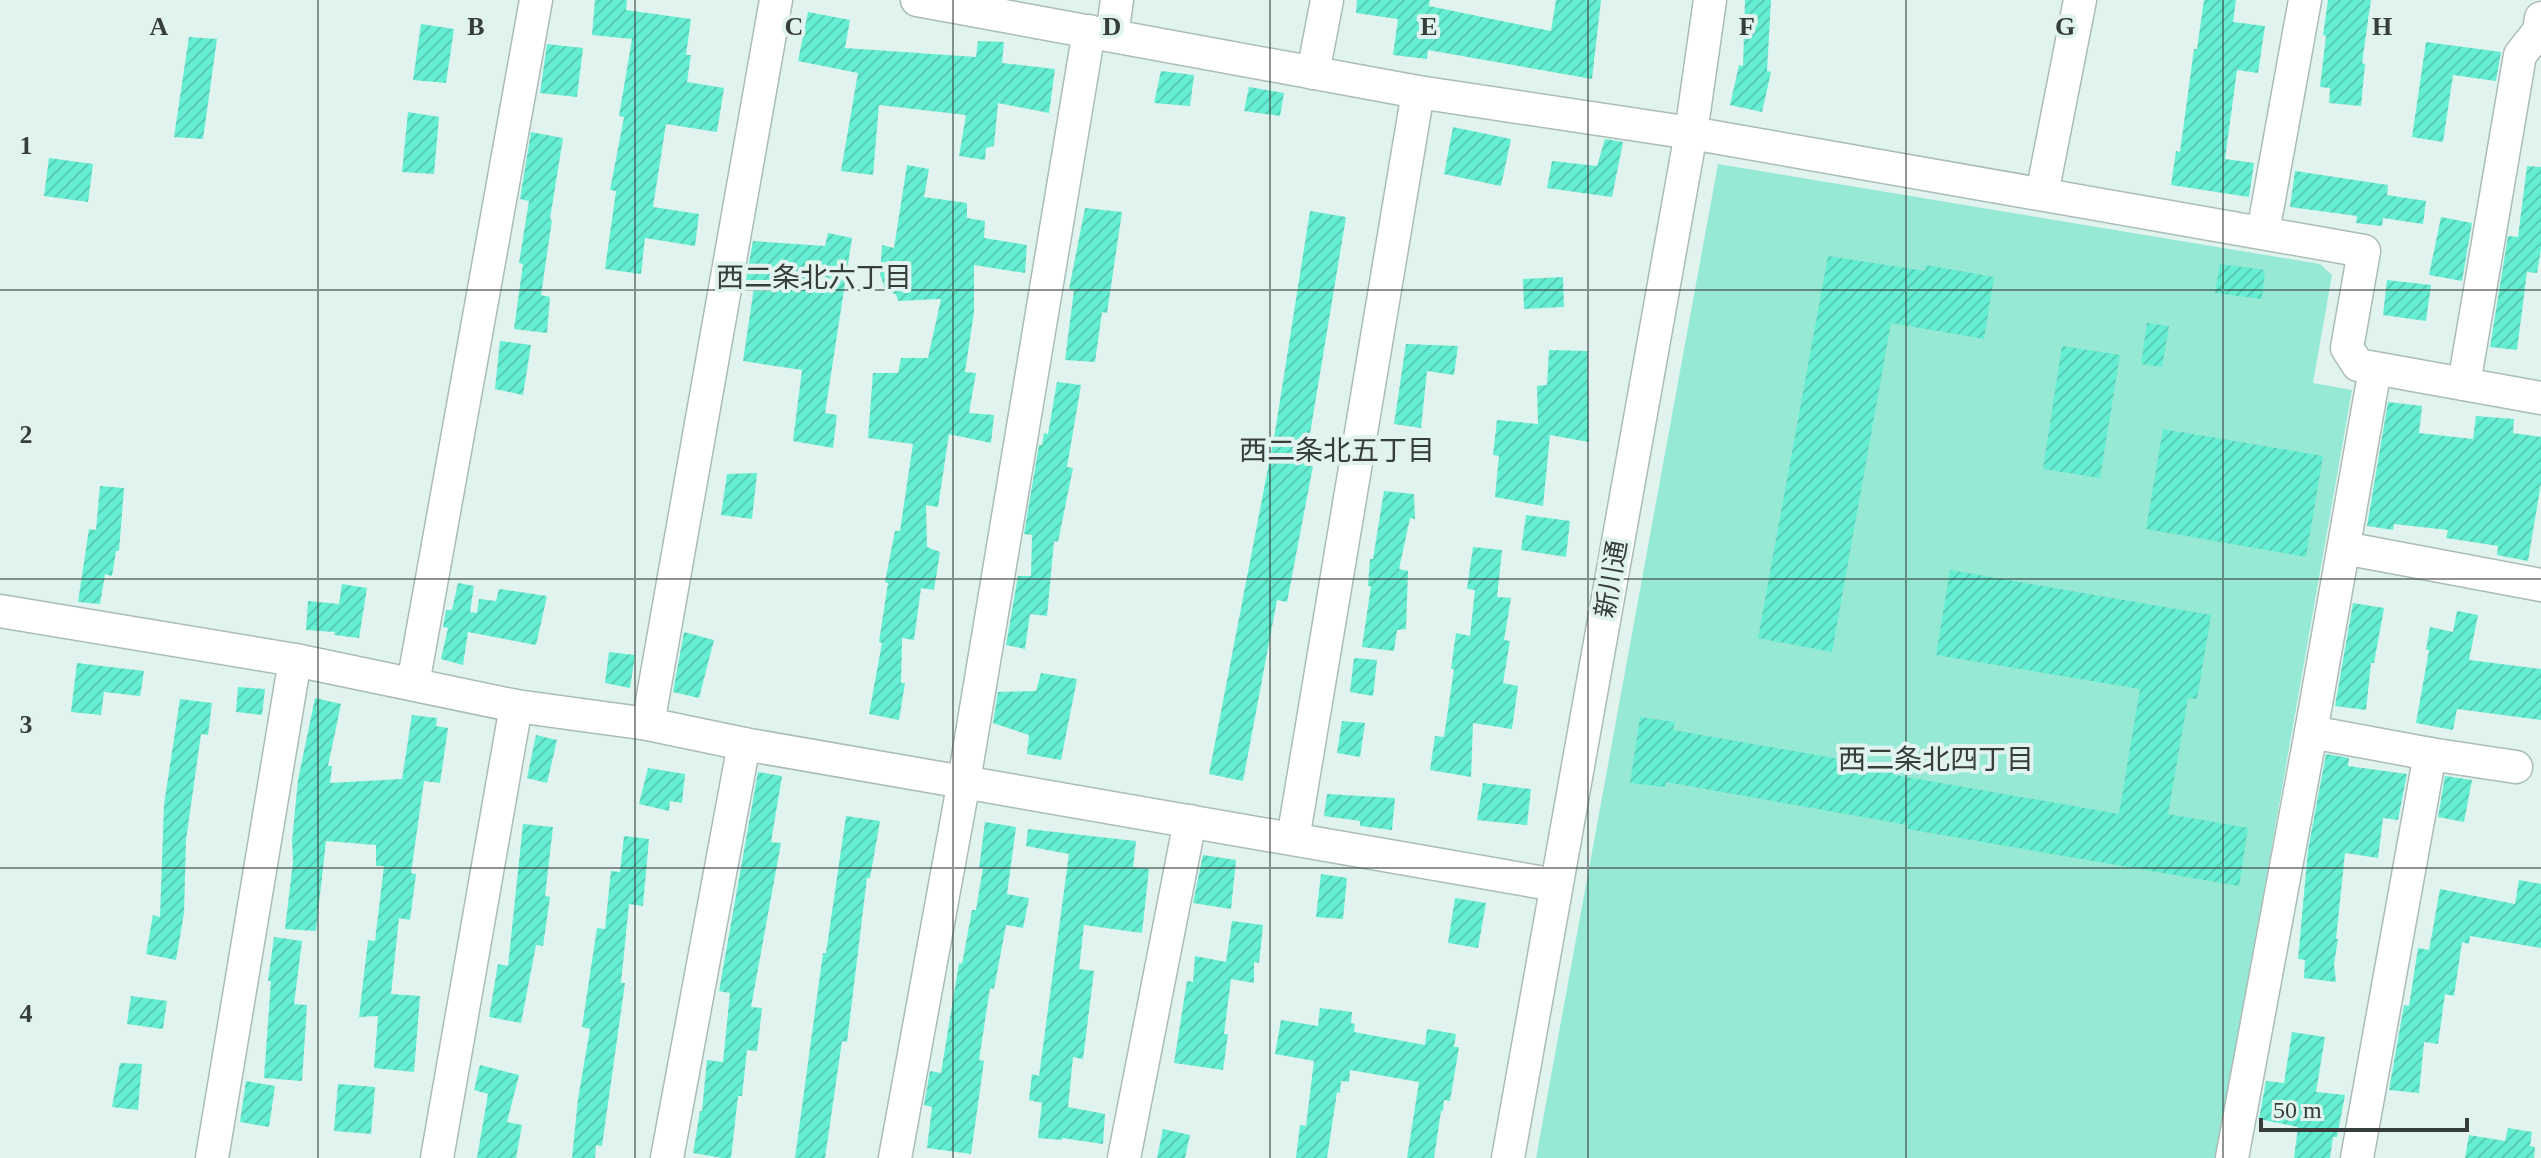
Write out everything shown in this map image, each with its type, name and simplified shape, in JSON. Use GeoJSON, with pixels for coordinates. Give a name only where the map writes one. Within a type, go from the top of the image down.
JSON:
{"type":"FeatureCollection","features":[{"type":"Feature","properties":{"kind":"street"},"geometry":{"type":"LineString","coordinates":[[413,684],[536,0]]}},
{"type":"Feature","properties":{"kind":"street"},"geometry":{"type":"LineString","coordinates":[[648,724],[776,0]]}},
{"type":"Feature","properties":{"kind":"street"},"geometry":{"type":"LineString","coordinates":[[917,0],[1418,92],[1691,133],[2364,251],[2347,348],[2358,365],[2541,398]]}},
{"type":"Feature","properties":{"kind":"street"},"geometry":{"type":"LineString","coordinates":[[895,1158],[1100,33],[1117,0]]}},
{"type":"Feature","properties":{"kind":"street"},"geometry":{"type":"LineString","coordinates":[[1313,73],[1327,0]]}},
{"type":"Feature","properties":{"kind":"street","name":"新川通"},"geometry":{"type":"LineString","coordinates":[[1508,1158],[1691,133],[1710,0]]}},
{"type":"Feature","properties":{"kind":"street"},"geometry":{"type":"LineString","coordinates":[[2042,194],[2080,0]]}},
{"type":"Feature","properties":{"kind":"street"},"geometry":{"type":"LineString","coordinates":[[2263,232],[2305,0]]}},
{"type":"Feature","properties":{"kind":"street"},"geometry":{"type":"LineString","coordinates":[[2464,384],[2520,55],[2539,31],[2541,18]]}},
{"type":"Feature","properties":{"kind":"street"},"geometry":{"type":"LineString","coordinates":[[1293,839],[1418,92]]}},
{"type":"Feature","properties":{"kind":"street"},"geometry":{"type":"LineString","coordinates":[[2232,1158],[2375,369]]}},
{"type":"Feature","properties":{"kind":"street"},"geometry":{"type":"LineString","coordinates":[[2344,548],[2541,585]]}},
{"type":"Feature","properties":{"kind":"street"},"geometry":{"type":"LineString","coordinates":[[0,611],[295,660],[516,706],[648,724],[744,744],[1556,885]]}},
{"type":"Feature","properties":{"kind":"street"},"geometry":{"type":"LineString","coordinates":[[212,1158],[295,660]]}},
{"type":"Feature","properties":{"kind":"street"},"geometry":{"type":"LineString","coordinates":[[437,1158],[516,706]]}},
{"type":"Feature","properties":{"kind":"street"},"geometry":{"type":"LineString","coordinates":[[2311,732],[2516,767]]}},
{"type":"Feature","properties":{"kind":"street"},"geometry":{"type":"LineString","coordinates":[[667,1158],[744,744]]}},
{"type":"Feature","properties":{"kind":"street"},"geometry":{"type":"LineString","coordinates":[[2357,1158],[2430,754]]}},
{"type":"Feature","properties":{"kind":"street"},"geometry":{"type":"LineString","coordinates":[[1124,1158],[1190,821]]}},
{"type":"Feature","properties":{"kind":"green space"},"geometry":{"type":"Polygon","coordinates":[[[1718,164],[2320,264],[2332,275],[2313,383],[2352,390],[2217,1158],[1536,1158],[1718,164]]]}},
{"type":"Feature","properties":{"kind":"building"},"geometry":{"type":"Polygon","coordinates":[[[595,0],[627,0],[626,10],[691,19],[686,55],[691,55],[687,82],[724,88],[717,132],[666,124],[653,207],[699,214],[695,246],[645,238],[641,274],[605,269],[616,191],[610,190],[624,117],[619,116],[632,39],[592,35],[595,0]]]}},
{"type":"Feature","properties":{"kind":"building"},"geometry":{"type":"Polygon","coordinates":[[[1357,0],[1430,0],[1429,6],[1551,31],[1556,0],[1601,0],[1592,79],[1428,50],[1427,59],[1393,55],[1398,19],[1356,13],[1357,0]]]}},
{"type":"Feature","properties":{"kind":"building"},"geometry":{"type":"Polygon","coordinates":[[[1745,0],[1771,0],[1767,71],[1771,72],[1762,112],[1730,105],[1739,65],[1743,66],[1745,0]]]}},
{"type":"Feature","properties":{"kind":"building"},"geometry":{"type":"Polygon","coordinates":[[[2204,0],[2236,0],[2233,22],[2265,26],[2258,73],[2237,70],[2225,159],[2254,163],[2249,197],[2171,185],[2176,151],[2180,152],[2204,0]]]}},
{"type":"Feature","properties":{"kind":"building"},"geometry":{"type":"Polygon","coordinates":[[[2328,0],[2371,0],[2362,63],[2365,64],[2361,106],[2329,103],[2330,88],[2320,87],[2328,0]]]}},
{"type":"Feature","properties":{"kind":"building"},"geometry":{"type":"Polygon","coordinates":[[[808,12],[850,20],[845,48],[976,57],[978,41],[1004,42],[1002,63],[1055,69],[1049,113],[998,103],[994,146],[986,148],[985,160],[959,156],[966,115],[879,105],[873,175],[841,171],[858,73],[798,61],[808,12]]]}},
{"type":"Feature","properties":{"kind":"building"},"geometry":{"type":"Polygon","coordinates":[[[421,24],[454,29],[446,83],[413,80],[421,24]]]}},
{"type":"Feature","properties":{"kind":"building"},"geometry":{"type":"Polygon","coordinates":[[[189,37],[217,39],[203,139],[174,137],[189,37]]]}},
{"type":"Feature","properties":{"kind":"building"},"geometry":{"type":"Polygon","coordinates":[[[2426,42],[2501,52],[2496,81],[2453,75],[2443,142],[2412,137],[2426,42]]]}},
{"type":"Feature","properties":{"kind":"building"},"geometry":{"type":"Polygon","coordinates":[[[547,44],[583,48],[577,97],[540,93],[547,44]]]}},
{"type":"Feature","properties":{"kind":"building"},"geometry":{"type":"Polygon","coordinates":[[[1161,71],[1194,75],[1190,106],[1154,103],[1161,71]]]}},
{"type":"Feature","properties":{"kind":"building"},"geometry":{"type":"Polygon","coordinates":[[[1249,87],[1284,93],[1280,116],[1244,111],[1249,87]]]}},
{"type":"Feature","properties":{"kind":"building"},"geometry":{"type":"Polygon","coordinates":[[[408,112],[439,117],[434,174],[402,172],[408,112]]]}},
{"type":"Feature","properties":{"kind":"building"},"geometry":{"type":"Polygon","coordinates":[[[1453,127],[1511,139],[1501,186],[1444,174],[1453,127]]]}},
{"type":"Feature","properties":{"kind":"building"},"geometry":{"type":"Polygon","coordinates":[[[531,132],[563,138],[541,295],[550,297],[547,333],[514,329],[523,264],[519,263],[529,201],[520,199],[531,132]]]}},
{"type":"Feature","properties":{"kind":"building"},"geometry":{"type":"Polygon","coordinates":[[[1605,139],[1623,142],[1612,197],[1547,188],[1552,161],[1597,166],[1605,139]]]}},
{"type":"Feature","properties":{"kind":"building"},"geometry":{"type":"Polygon","coordinates":[[[49,158],[93,164],[88,202],[44,196],[49,158]]]}},
{"type":"Feature","properties":{"kind":"building"},"geometry":{"type":"Polygon","coordinates":[[[907,165],[929,169],[924,197],[967,203],[967,218],[985,221],[984,238],[1027,245],[1025,273],[974,265],[974,312],[965,372],[976,373],[969,413],[994,415],[991,443],[949,434],[938,507],[926,505],[927,547],[940,552],[934,590],[921,588],[914,640],[902,638],[901,683],[905,683],[899,720],[869,714],[882,643],[879,642],[888,583],[885,582],[895,531],[900,531],[913,444],[868,438],[873,373],[898,373],[901,358],[928,358],[941,299],[898,301],[896,294],[886,292],[880,274],[882,245],[894,248],[907,165]]]}},
{"type":"Feature","properties":{"kind":"building"},"geometry":{"type":"Polygon","coordinates":[[[2527,166],[2541,167],[2541,249],[2537,273],[2527,272],[2517,350],[2490,347],[2508,236],[2518,237],[2527,166]]]}},
{"type":"Feature","properties":{"kind":"building"},"geometry":{"type":"Polygon","coordinates":[[[2295,171],[2388,185],[2387,195],[2426,201],[2423,224],[2383,218],[2382,226],[2356,223],[2357,216],[2290,207],[2295,171]]]}},
{"type":"Feature","properties":{"kind":"building"},"geometry":{"type":"Polygon","coordinates":[[[1085,208],[1122,212],[1107,313],[1102,312],[1095,362],[1065,360],[1074,290],[1069,289],[1085,208]]]}},
{"type":"Feature","properties":{"kind":"building"},"geometry":{"type":"Polygon","coordinates":[[[1310,211],[1346,217],[1305,464],[1313,466],[1287,602],[1277,600],[1243,781],[1209,774],[1275,432],[1310,211]]]}},
{"type":"Feature","properties":{"kind":"building"},"geometry":{"type":"Polygon","coordinates":[[[2441,217],[2472,223],[2462,281],[2429,275],[2441,217]]]}},
{"type":"Feature","properties":{"kind":"building"},"geometry":{"type":"Polygon","coordinates":[[[828,233],[852,238],[825,413],[837,415],[833,448],[793,441],[802,370],[743,361],[755,281],[746,280],[753,241],[825,246],[828,233]]]}},
{"type":"Feature","properties":{"kind":"building"},"geometry":{"type":"Polygon","coordinates":[[[1828,256],[1925,271],[1926,265],[1994,277],[1984,339],[1891,323],[1832,652],[1758,638],[1828,256]]]}},
{"type":"Feature","properties":{"kind":"building"},"geometry":{"type":"Polygon","coordinates":[[[2220,264],[2265,270],[2262,299],[2215,293],[2220,264]]]}},
{"type":"Feature","properties":{"kind":"building"},"geometry":{"type":"Polygon","coordinates":[[[1563,277],[1564,307],[1524,309],[1523,279],[1563,277]]]}},
{"type":"Feature","properties":{"kind":"building"},"geometry":{"type":"Polygon","coordinates":[[[2387,280],[2431,285],[2426,321],[2383,315],[2387,280]]]}},
{"type":"Feature","properties":{"kind":"building"},"geometry":{"type":"Polygon","coordinates":[[[2147,323],[2169,326],[2162,367],[2141,364],[2147,323]]]}},
{"type":"Feature","properties":{"kind":"building"},"geometry":{"type":"Polygon","coordinates":[[[500,341],[531,345],[523,395],[495,389],[500,341]]]}},
{"type":"Feature","properties":{"kind":"building"},"geometry":{"type":"Polygon","coordinates":[[[1406,344],[1458,346],[1454,375],[1427,371],[1421,428],[1394,424],[1406,344]]]}},
{"type":"Feature","properties":{"kind":"building"},"geometry":{"type":"Polygon","coordinates":[[[2062,346],[2120,355],[2100,478],[2043,469],[2062,346]]]}},
{"type":"Feature","properties":{"kind":"building"},"geometry":{"type":"Polygon","coordinates":[[[1549,350],[1588,351],[1589,442],[1550,435],[1543,506],[1495,497],[1499,456],[1493,455],[1497,420],[1538,424],[1537,386],[1547,385],[1549,350]]]}},
{"type":"Feature","properties":{"kind":"building"},"geometry":{"type":"Polygon","coordinates":[[[1057,382],[1081,385],[1067,467],[1073,468],[1058,542],[1054,541],[1047,616],[1030,614],[1025,649],[1006,645],[1018,576],[1031,576],[1032,535],[1024,534],[1039,445],[1042,445],[1044,433],[1048,434],[1057,382]]]}},
{"type":"Feature","properties":{"kind":"building"},"geometry":{"type":"Polygon","coordinates":[[[2388,402],[2422,406],[2419,433],[2473,439],[2476,416],[2514,419],[2513,433],[2541,437],[2541,483],[2528,561],[2497,555],[2498,546],[2446,538],[2448,530],[2394,524],[2393,530],[2367,526],[2388,402]]]}},
{"type":"Feature","properties":{"kind":"building"},"geometry":{"type":"Polygon","coordinates":[[[2163,429],[2323,456],[2306,557],[2146,529],[2163,429]]]}},
{"type":"Feature","properties":{"kind":"building"},"geometry":{"type":"Polygon","coordinates":[[[757,473],[752,519],[721,515],[727,474],[757,473]]]}},
{"type":"Feature","properties":{"kind":"building"},"geometry":{"type":"Polygon","coordinates":[[[100,486],[124,488],[119,551],[116,551],[112,576],[105,574],[100,604],[78,602],[89,529],[96,530],[100,486]]]}},
{"type":"Feature","properties":{"kind":"building"},"geometry":{"type":"Polygon","coordinates":[[[1384,491],[1414,494],[1415,519],[1410,518],[1399,569],[1408,571],[1406,629],[1397,630],[1394,651],[1362,647],[1371,586],[1368,586],[1370,559],[1373,559],[1384,491]]]}},
{"type":"Feature","properties":{"kind":"building"},"geometry":{"type":"Polygon","coordinates":[[[1526,515],[1570,521],[1566,557],[1521,550],[1526,515]]]}},
{"type":"Feature","properties":{"kind":"building"},"geometry":{"type":"Polygon","coordinates":[[[1473,547],[1502,550],[1497,597],[1511,598],[1504,640],[1510,641],[1503,683],[1518,686],[1512,729],[1473,723],[1471,777],[1430,770],[1435,736],[1444,737],[1456,633],[1470,636],[1475,590],[1467,589],[1473,547]]]}},
{"type":"Feature","properties":{"kind":"building"},"geometry":{"type":"Polygon","coordinates":[[[1950,570],[2211,615],[2197,699],[2188,698],[2168,814],[2248,828],[2239,886],[1907,829],[1908,825],[1666,782],[1665,787],[1630,783],[1640,717],[1675,722],[1673,730],[1896,769],[1895,775],[2119,814],[2140,689],[1936,655],[1950,570]]]}},
{"type":"Feature","properties":{"kind":"building"},"geometry":{"type":"Polygon","coordinates":[[[458,583],[474,586],[470,612],[477,613],[479,599],[496,601],[499,589],[547,596],[536,645],[468,632],[463,665],[441,659],[448,628],[443,627],[446,610],[452,610],[458,583]]]}},
{"type":"Feature","properties":{"kind":"building"},"geometry":{"type":"Polygon","coordinates":[[[342,584],[367,588],[359,638],[306,630],[308,601],[339,604],[342,584]]]}},
{"type":"Feature","properties":{"kind":"building"},"geometry":{"type":"Polygon","coordinates":[[[2353,603],[2384,608],[2374,663],[2371,663],[2366,710],[2335,706],[2353,603]]]}},
{"type":"Feature","properties":{"kind":"building"},"geometry":{"type":"Polygon","coordinates":[[[2457,611],[2478,615],[2469,660],[2541,669],[2541,720],[2457,709],[2453,730],[2416,723],[2430,627],[2453,632],[2457,611]]]}},
{"type":"Feature","properties":{"kind":"building"},"geometry":{"type":"Polygon","coordinates":[[[684,632],[714,640],[699,698],[673,692],[684,632]]]}},
{"type":"Feature","properties":{"kind":"building"},"geometry":{"type":"Polygon","coordinates":[[[609,652],[635,655],[630,688],[605,683],[609,652]]]}},
{"type":"Feature","properties":{"kind":"building"},"geometry":{"type":"Polygon","coordinates":[[[1354,658],[1377,660],[1373,696],[1350,692],[1354,658]]]}},
{"type":"Feature","properties":{"kind":"building"},"geometry":{"type":"Polygon","coordinates":[[[77,663],[144,671],[140,696],[104,692],[101,715],[71,712],[77,663]]]}},
{"type":"Feature","properties":{"kind":"building"},"geometry":{"type":"Polygon","coordinates":[[[1041,673],[1077,679],[1061,760],[1027,754],[1029,735],[993,723],[998,692],[1036,691],[1041,673]]]}},
{"type":"Feature","properties":{"kind":"building"},"geometry":{"type":"Polygon","coordinates":[[[238,687],[265,689],[262,715],[236,712],[238,687]]]}},
{"type":"Feature","properties":{"kind":"building"},"geometry":{"type":"Polygon","coordinates":[[[315,698],[341,704],[328,766],[332,766],[330,783],[402,779],[412,715],[437,718],[436,726],[448,728],[440,783],[424,781],[411,873],[416,874],[410,920],[399,918],[391,994],[420,996],[414,1072],[374,1068],[378,1016],[359,1017],[368,940],[375,941],[384,866],[376,866],[376,845],[326,841],[316,931],[285,929],[298,780],[315,698]]]}},
{"type":"Feature","properties":{"kind":"building"},"geometry":{"type":"Polygon","coordinates":[[[180,699],[212,703],[208,735],[201,734],[186,840],[184,913],[176,960],[146,954],[153,915],[160,917],[164,805],[180,699]]]}},
{"type":"Feature","properties":{"kind":"building"},"geometry":{"type":"Polygon","coordinates":[[[1342,721],[1365,723],[1360,757],[1337,753],[1342,721]]]}},
{"type":"Feature","properties":{"kind":"building"},"geometry":{"type":"Polygon","coordinates":[[[536,735],[557,740],[547,783],[527,778],[536,735]]]}},
{"type":"Feature","properties":{"kind":"building"},"geometry":{"type":"Polygon","coordinates":[[[2326,754],[2349,758],[2348,766],[2407,774],[2398,820],[2383,818],[2378,858],[2345,853],[2334,964],[2336,982],[2304,978],[2305,960],[2298,959],[2308,850],[2326,754]]]}},
{"type":"Feature","properties":{"kind":"building"},"geometry":{"type":"Polygon","coordinates":[[[648,768],[685,774],[682,803],[670,801],[669,811],[639,804],[648,768]]]}},
{"type":"Feature","properties":{"kind":"building"},"geometry":{"type":"Polygon","coordinates":[[[758,772],[782,776],[771,842],[781,843],[751,1007],[762,1008],[757,1051],[747,1050],[731,1158],[722,1158],[693,1153],[702,1111],[707,1060],[723,1062],[730,993],[719,991],[758,772]]]}},
{"type":"Feature","properties":{"kind":"building"},"geometry":{"type":"Polygon","coordinates":[[[2445,776],[2472,780],[2464,822],[2438,817],[2445,776]]]}},
{"type":"Feature","properties":{"kind":"building"},"geometry":{"type":"Polygon","coordinates":[[[1483,783],[1531,789],[1527,825],[1477,820],[1483,783]]]}},
{"type":"Feature","properties":{"kind":"building"},"geometry":{"type":"Polygon","coordinates":[[[1327,794],[1395,798],[1392,830],[1360,826],[1360,821],[1324,816],[1327,794]]]}},
{"type":"Feature","properties":{"kind":"building"},"geometry":{"type":"Polygon","coordinates":[[[846,816],[880,821],[870,878],[867,878],[847,1042],[842,1041],[825,1158],[795,1158],[823,953],[826,953],[846,816]]]}},
{"type":"Feature","properties":{"kind":"building"},"geometry":{"type":"Polygon","coordinates":[[[985,822],[1016,827],[1007,894],[1029,898],[1023,928],[1006,925],[994,989],[990,988],[979,1060],[984,1061],[971,1154],[927,1148],[932,1107],[924,1105],[930,1071],[941,1073],[959,963],[962,964],[972,910],[976,910],[983,868],[979,868],[985,822]]]}},
{"type":"Feature","properties":{"kind":"building"},"geometry":{"type":"Polygon","coordinates":[[[523,824],[553,827],[545,896],[550,897],[543,946],[536,945],[521,1023],[489,1017],[498,964],[508,966],[523,824]]]}},
{"type":"Feature","properties":{"kind":"building"},"geometry":{"type":"Polygon","coordinates":[[[1028,829],[1136,841],[1133,867],[1149,869],[1142,933],[1084,925],[1079,969],[1094,971],[1083,1059],[1073,1057],[1068,1107],[1105,1114],[1103,1144],[1038,1138],[1042,1103],[1029,1100],[1032,1074],[1039,1076],[1069,854],[1026,846],[1028,829]]]}},
{"type":"Feature","properties":{"kind":"building"},"geometry":{"type":"Polygon","coordinates":[[[624,836],[649,839],[643,906],[629,904],[621,983],[625,983],[602,1146],[596,1145],[595,1158],[572,1158],[590,1029],[582,1027],[597,928],[605,929],[611,871],[620,872],[624,836]]]}},
{"type":"Feature","properties":{"kind":"building"},"geometry":{"type":"Polygon","coordinates":[[[1203,855],[1236,860],[1231,909],[1193,903],[1203,855]]]}},
{"type":"Feature","properties":{"kind":"building"},"geometry":{"type":"Polygon","coordinates":[[[1321,874],[1347,878],[1343,919],[1316,917],[1321,874]]]}},
{"type":"Feature","properties":{"kind":"building"},"geometry":{"type":"Polygon","coordinates":[[[2519,880],[2541,884],[2541,948],[2470,936],[2469,944],[2462,942],[2454,996],[2445,994],[2438,1044],[2424,1042],[2419,1093],[2389,1090],[2404,1005],[2409,1006],[2418,948],[2429,950],[2440,889],[2515,904],[2519,880]]]}},
{"type":"Feature","properties":{"kind":"building"},"geometry":{"type":"Polygon","coordinates":[[[1455,898],[1486,903],[1478,948],[1448,943],[1455,898]]]}},
{"type":"Feature","properties":{"kind":"building"},"geometry":{"type":"Polygon","coordinates":[[[1232,921],[1263,925],[1259,963],[1254,962],[1254,983],[1231,979],[1223,1070],[1174,1063],[1187,981],[1193,982],[1195,956],[1226,962],[1232,921]]]}},
{"type":"Feature","properties":{"kind":"building"},"geometry":{"type":"Polygon","coordinates":[[[274,937],[302,941],[294,1004],[307,1005],[302,1081],[264,1078],[271,981],[268,981],[274,937]]]}},
{"type":"Feature","properties":{"kind":"building"},"geometry":{"type":"Polygon","coordinates":[[[131,996],[167,1001],[163,1029],[127,1024],[131,996]]]}},
{"type":"Feature","properties":{"kind":"building"},"geometry":{"type":"Polygon","coordinates":[[[1320,1008],[1352,1012],[1354,1032],[1425,1045],[1427,1029],[1456,1034],[1454,1047],[1459,1047],[1450,1101],[1444,1100],[1434,1158],[1407,1158],[1419,1082],[1350,1070],[1349,1082],[1341,1081],[1340,1093],[1337,1092],[1327,1158],[1296,1158],[1300,1125],[1306,1126],[1314,1061],[1275,1054],[1281,1020],[1318,1026],[1320,1008]]]}},
{"type":"Feature","properties":{"kind":"building"},"geometry":{"type":"Polygon","coordinates":[[[2292,1032],[2325,1037],[2316,1092],[2345,1095],[2330,1158],[2294,1158],[2298,1127],[2259,1119],[2266,1081],[2284,1083],[2292,1032]]]}},
{"type":"Feature","properties":{"kind":"building"},"geometry":{"type":"Polygon","coordinates":[[[120,1063],[142,1064],[138,1110],[112,1107],[120,1063]]]}},
{"type":"Feature","properties":{"kind":"building"},"geometry":{"type":"Polygon","coordinates":[[[480,1065],[519,1075],[507,1122],[522,1125],[516,1158],[477,1158],[488,1094],[474,1090],[480,1065]]]}},
{"type":"Feature","properties":{"kind":"building"},"geometry":{"type":"Polygon","coordinates":[[[246,1081],[275,1086],[269,1127],[240,1122],[246,1081]]]}},
{"type":"Feature","properties":{"kind":"building"},"geometry":{"type":"Polygon","coordinates":[[[338,1084],[375,1087],[371,1134],[334,1131],[338,1084]]]}},
{"type":"Feature","properties":{"kind":"building"},"geometry":{"type":"Polygon","coordinates":[[[2508,1128],[2532,1132],[2530,1146],[2535,1147],[2534,1158],[2465,1158],[2469,1135],[2505,1141],[2508,1128]]]}},
{"type":"Feature","properties":{"kind":"building"},"geometry":{"type":"Polygon","coordinates":[[[1163,1129],[1190,1135],[1185,1158],[1157,1158],[1163,1129]]]}},
{"type":"Feature","properties":{"kind":"district","name":"西二条北六丁目"},"geometry":{"type":"Point","coordinates":[814,277]}},
{"type":"Feature","properties":{"kind":"district","name":"西二条北五丁目"},"geometry":{"type":"Point","coordinates":[1337,450]}},
{"type":"Feature","properties":{"kind":"district","name":"西二条北四丁目"},"geometry":{"type":"Point","coordinates":[1936,759]}}]}
